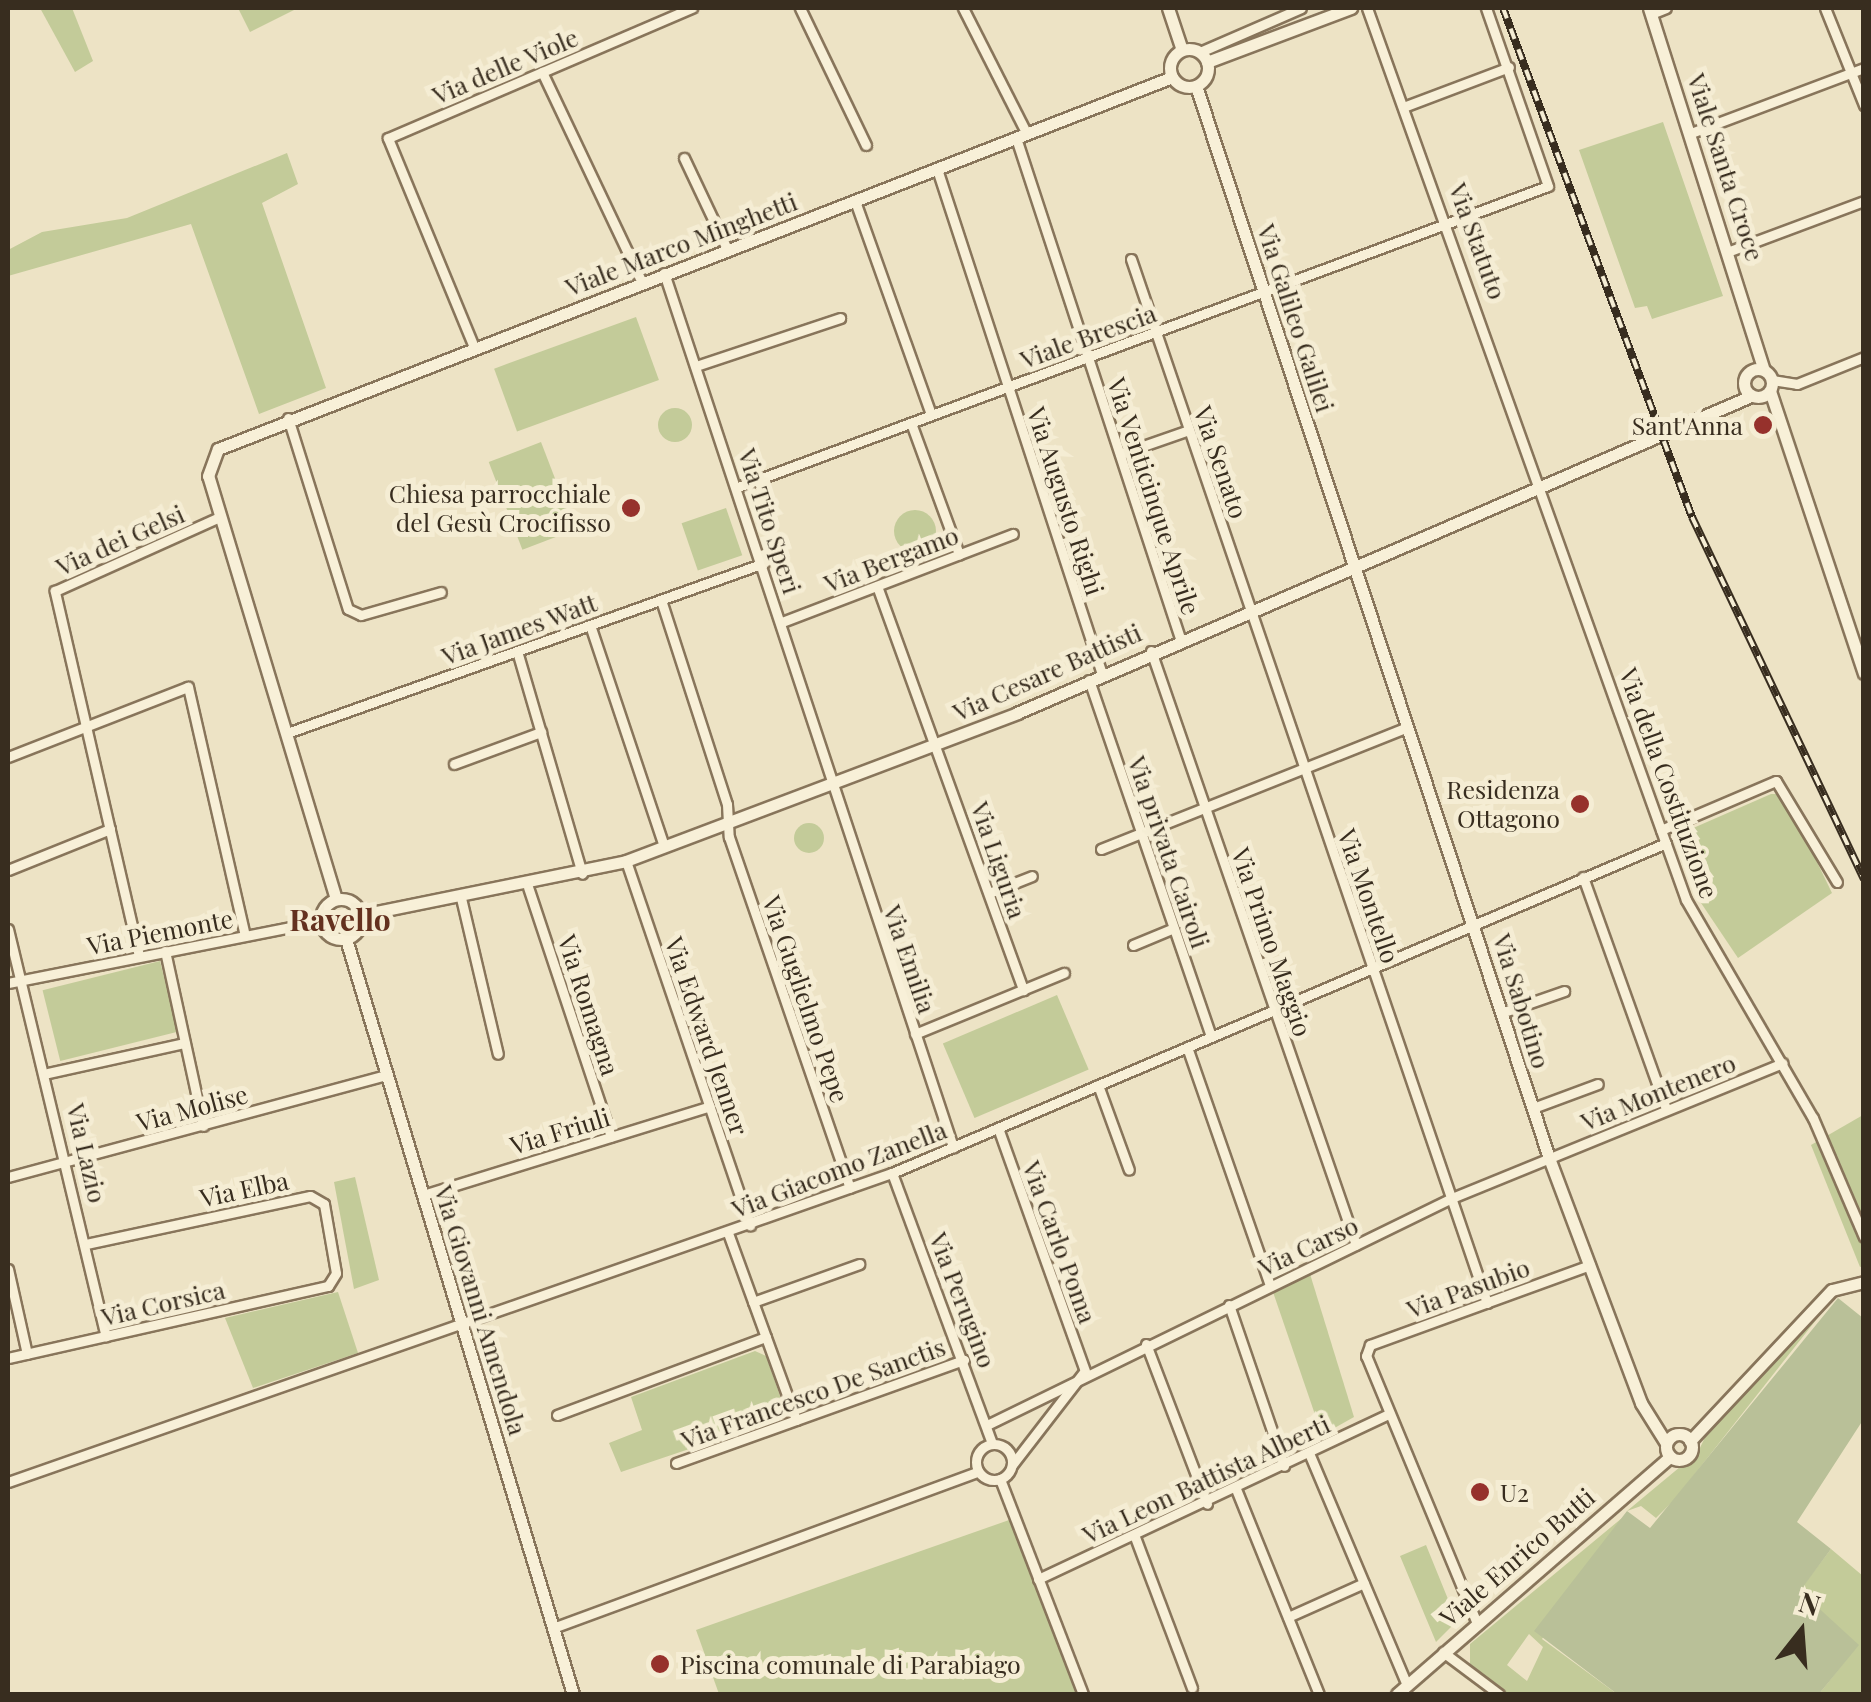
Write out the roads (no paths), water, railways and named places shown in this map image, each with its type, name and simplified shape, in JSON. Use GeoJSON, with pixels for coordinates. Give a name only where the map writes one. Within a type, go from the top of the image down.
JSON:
{"type":"FeatureCollection","features":[{"type":"Feature","properties":{"kind":"street","name":"Via delle Viole"},"geometry":{"type":"LineString","coordinates":[[474,346],[388,138],[692,8]]}},
{"type":"Feature","properties":{"kind":"street"},"geometry":{"type":"LineString","coordinates":[[800,8],[866,145]]}},
{"type":"Feature","properties":{"kind":"street","name":"Via Venticinque Aprile"},"geometry":{"type":"LineString","coordinates":[[963,8],[1022,136],[1088,357],[1180,638]]}},
{"type":"Feature","properties":{"kind":"street"},"geometry":{"type":"LineString","coordinates":[[1168,8],[1182,50],[1172,77],[1196,86],[1204,57],[1301,8]]}},
{"type":"Feature","properties":{"kind":"street"},"geometry":{"type":"LineString","coordinates":[[1182,50],[1204,57],[1352,8]]}},
{"type":"Feature","properties":{"kind":"street","name":"Via Statuto"},"geometry":{"type":"LineString","coordinates":[[1367,8],[1450,220],[1546,491]]}},
{"type":"Feature","properties":{"kind":"street"},"geometry":{"type":"LineString","coordinates":[[1406,106],[1509,67],[1486,8]]}},
{"type":"Feature","properties":{"kind":"street"},"geometry":{"type":"LineString","coordinates":[[1650,10],[1666,8]]}},
{"type":"Feature","properties":{"kind":"street"},"geometry":{"type":"LineString","coordinates":[[1825,8],[1864,105]]}},
{"type":"Feature","properties":{"kind":"street","name":"Viale Santa Croce"},"geometry":{"type":"LineString","coordinates":[[1650,10],[1864,673]]}},
{"type":"Feature","properties":{"kind":"street","name":"Viale Brescia"},"geometry":{"type":"LineString","coordinates":[[738,487],[1548,186],[1509,67]]}},
{"type":"Feature","properties":{"kind":"street"},"geometry":{"type":"LineString","coordinates":[[1691,133],[1864,68]]}},
{"type":"Feature","properties":{"kind":"street"},"geometry":{"type":"LineString","coordinates":[[542,72],[642,283]]}},
{"type":"Feature","properties":{"kind":"street","name":"Viale Marco Minghetti"},"geometry":{"type":"LineString","coordinates":[[220,517],[213,458],[225,443],[1172,77]]}},
{"type":"Feature","properties":{"kind":"street","name":"Via Galileo Galilei"},"geometry":{"type":"LineString","coordinates":[[1196,86],[1354,564]]}},
{"type":"Feature","properties":{"kind":"street"},"geometry":{"type":"LineString","coordinates":[[684,158],[728,251]]}},
{"type":"Feature","properties":{"kind":"street","name":"Via Augusto Righi"},"geometry":{"type":"LineString","coordinates":[[936,169],[1008,387],[1096,677]]}},
{"type":"Feature","properties":{"kind":"street"},"geometry":{"type":"LineString","coordinates":[[855,201],[932,415]]}},
{"type":"Feature","properties":{"kind":"street"},"geometry":{"type":"LineString","coordinates":[[1730,251],[1864,201]]}},
{"type":"Feature","properties":{"kind":"street","name":"Via Senato"},"geometry":{"type":"LineString","coordinates":[[1131,260],[1250,606]]}},
{"type":"Feature","properties":{"kind":"street","name":"Via Tito Speri"},"geometry":{"type":"LineString","coordinates":[[664,273],[764,563],[831,783]]}},
{"type":"Feature","properties":{"kind":"street"},"geometry":{"type":"LineString","coordinates":[[696,366],[840,318]]}},
{"type":"Feature","properties":{"kind":"street","name":"Viale Santa Croce"},"geometry":{"type":"LineString","coordinates":[[1750,393],[1748,372],[1754,341]]}},
{"type":"Feature","properties":{"kind":"street"},"geometry":{"type":"LineString","coordinates":[[1748,372],[1796,384],[1864,357]]}},
{"type":"Feature","properties":{"kind":"street","name":"Via Cesare Battisti"},"geometry":{"type":"LineString","coordinates":[[361,915],[582,875],[936,744],[1096,677],[1250,606],[1546,491],[1730,405],[1769,380]]}},
{"type":"Feature","properties":{"kind":"street"},"geometry":{"type":"LineString","coordinates":[[1750,393],[1786,425]]}},
{"type":"Feature","properties":{"kind":"street"},"geometry":{"type":"LineString","coordinates":[[288,418],[348,608],[360,615],[440,592]]}},
{"type":"Feature","properties":{"kind":"street"},"geometry":{"type":"LineString","coordinates":[[911,423],[959,554]]}},
{"type":"Feature","properties":{"kind":"street"},"geometry":{"type":"LineString","coordinates":[[1120,454],[1189,430]]}},
{"type":"Feature","properties":{"kind":"street","name":"Via della Costituzione"},"geometry":{"type":"LineString","coordinates":[[1546,491],[1686,900],[1817,1126],[1864,1237]]}},
{"type":"Feature","properties":{"kind":"street"},"geometry":{"type":"LineString","coordinates":[[220,517],[336,899],[361,915],[346,939],[329,936],[320,921],[336,899]]}},
{"type":"Feature","properties":{"kind":"street","name":"Via dei Gelsi"},"geometry":{"type":"LineString","coordinates":[[86,726],[55,590],[220,517]]}},
{"type":"Feature","properties":{"kind":"street","name":"Via Bergamo"},"geometry":{"type":"LineString","coordinates":[[782,622],[1013,534]]}},
{"type":"Feature","properties":{"kind":"street","name":"Via James Watt"},"geometry":{"type":"LineString","coordinates":[[287,733],[764,563]]}},
{"type":"Feature","properties":{"kind":"street","name":"Via Sabotino"},"geometry":{"type":"LineString","coordinates":[[1354,564],[1549,1158],[1641,1403],[1666,1443]]}},
{"type":"Feature","properties":{"kind":"street","name":"Via Liguria"},"geometry":{"type":"LineString","coordinates":[[877,586],[1023,990]]}},
{"type":"Feature","properties":{"kind":"street","name":"Via Guglielmo Pepe"},"geometry":{"type":"LineString","coordinates":[[660,600],[728,821],[850,1188]]}},
{"type":"Feature","properties":{"kind":"street","name":"Via Montello"},"geometry":{"type":"LineString","coordinates":[[1250,606],[1486,1303]]}},
{"type":"Feature","properties":{"kind":"street"},"geometry":{"type":"LineString","coordinates":[[590,625],[664,846]]}},
{"type":"Feature","properties":{"kind":"street"},"geometry":{"type":"LineString","coordinates":[[517,651],[582,875]]}},
{"type":"Feature","properties":{"kind":"street","name":"Via Primo Maggio"},"geometry":{"type":"LineString","coordinates":[[1151,652],[1356,1246]]}},
{"type":"Feature","properties":{"kind":"street","name":"Via privata Cairoli"},"geometry":{"type":"LineString","coordinates":[[1096,677],[1142,833],[1211,1037]]}},
{"type":"Feature","properties":{"kind":"street"},"geometry":{"type":"LineString","coordinates":[[8,756],[188,687],[245,936]]}},
{"type":"Feature","properties":{"kind":"street"},"geometry":{"type":"LineString","coordinates":[[86,726],[139,956]]}},
{"type":"Feature","properties":{"kind":"street"},"geometry":{"type":"LineString","coordinates":[[1101,849],[1408,727]]}},
{"type":"Feature","properties":{"kind":"street"},"geometry":{"type":"LineString","coordinates":[[454,764],[541,732]]}},
{"type":"Feature","properties":{"kind":"street"},"geometry":{"type":"LineString","coordinates":[[1661,830],[1776,781],[1836,882]]}},
{"type":"Feature","properties":{"kind":"street","name":"Via Emilia"},"geometry":{"type":"LineString","coordinates":[[831,783],[953,1147]]}},
{"type":"Feature","properties":{"kind":"street"},"geometry":{"type":"LineString","coordinates":[[8,870],[110,829]]}},
{"type":"Feature","properties":{"kind":"street","name":"Via Giacomo Zanella"},"geometry":{"type":"LineString","coordinates":[[8,1482],[463,1330],[892,1173],[1666,843]]}},
{"type":"Feature","properties":{"kind":"street","name":"Via Edward Jenner"},"geometry":{"type":"LineString","coordinates":[[626,860],[750,1225]]}},
{"type":"Feature","properties":{"kind":"street"},"geometry":{"type":"LineString","coordinates":[[989,892],[1032,876]]}},
{"type":"Feature","properties":{"kind":"street"},"geometry":{"type":"LineString","coordinates":[[1583,877],[1666,1109]]}},
{"type":"Feature","properties":{"kind":"street","name":"Via Romagna"},"geometry":{"type":"LineString","coordinates":[[528,887],[611,1136]]}},
{"type":"Feature","properties":{"kind":"street"},"geometry":{"type":"LineString","coordinates":[[462,898],[498,1054]]}},
{"type":"Feature","properties":{"kind":"street","name":"Via Piemonte"},"geometry":{"type":"LineString","coordinates":[[8,983],[320,921]]}},
{"type":"Feature","properties":{"kind":"street"},"geometry":{"type":"LineString","coordinates":[[1133,945],[1174,928]]}},
{"type":"Feature","properties":{"kind":"street","name":"Via Lazio"},"geometry":{"type":"LineString","coordinates":[[8,930],[26,980],[106,1336]]}},
{"type":"Feature","properties":{"kind":"street","name":"Via Giovanni Amendola"},"geometry":{"type":"LineString","coordinates":[[346,939],[573,1694]]}},
{"type":"Feature","properties":{"kind":"street"},"geometry":{"type":"LineString","coordinates":[[164,951],[203,1126]]}},
{"type":"Feature","properties":{"kind":"street"},"geometry":{"type":"LineString","coordinates":[[914,1034],[1064,973]]}},
{"type":"Feature","properties":{"kind":"street"},"geometry":{"type":"LineString","coordinates":[[1501,1013],[1564,991]]}},
{"type":"Feature","properties":{"kind":"street"},"geometry":{"type":"LineString","coordinates":[[48,1073],[185,1043]]}},
{"type":"Feature","properties":{"kind":"street"},"geometry":{"type":"LineString","coordinates":[[1187,1047],[1270,1286]]}},
{"type":"Feature","properties":{"kind":"street","name":"Via Montenero"},"geometry":{"type":"LineString","coordinates":[[1549,1158],[1783,1063]]}},
{"type":"Feature","properties":{"kind":"street","name":"Via Molise"},"geometry":{"type":"LineString","coordinates":[[8,1177],[387,1076]]}},
{"type":"Feature","properties":{"kind":"street"},"geometry":{"type":"LineString","coordinates":[[1533,1108],[1598,1084]]}},
{"type":"Feature","properties":{"kind":"street"},"geometry":{"type":"LineString","coordinates":[[1098,1085],[1129,1170]]}},
{"type":"Feature","properties":{"kind":"street","name":"Via Friuli"},"geometry":{"type":"LineString","coordinates":[[423,1195],[710,1106]]}},
{"type":"Feature","properties":{"kind":"street","name":"Via Carlo Poma"},"geometry":{"type":"LineString","coordinates":[[998,1128],[1085,1370]]}},
{"type":"Feature","properties":{"kind":"street","name":"Via Carso"},"geometry":{"type":"LineString","coordinates":[[988,1424],[1085,1370],[1452,1198],[1549,1158]]}},
{"type":"Feature","properties":{"kind":"street","name":"Via Perugino"},"geometry":{"type":"LineString","coordinates":[[892,1173],[992,1443]]}},
{"type":"Feature","properties":{"kind":"street","name":"Via Elba"},"geometry":{"type":"LineString","coordinates":[[86,1244],[310,1196],[324,1204],[336,1273],[328,1286]]}},
{"type":"Feature","properties":{"kind":"street"},"geometry":{"type":"LineString","coordinates":[[728,1233],[796,1420]]}},
{"type":"Feature","properties":{"kind":"street"},"geometry":{"type":"LineString","coordinates":[[753,1302],[859,1264]]}},
{"type":"Feature","properties":{"kind":"street","name":"Via Pasubio"},"geometry":{"type":"LineString","coordinates":[[1390,1414],[1366,1356],[1370,1345],[1590,1265]]}},
{"type":"Feature","properties":{"kind":"street"},"geometry":{"type":"LineString","coordinates":[[8,1269],[27,1354]]}},
{"type":"Feature","properties":{"kind":"street"},"geometry":{"type":"LineString","coordinates":[[1690,1441],[1678,1434],[1666,1443],[1670,1457],[1688,1456],[1690,1441],[1832,1290],[1864,1282]]}},
{"type":"Feature","properties":{"kind":"street","name":"Via Corsica"},"geometry":{"type":"LineString","coordinates":[[8,1358],[328,1286]]}},
{"type":"Feature","properties":{"kind":"street"},"geometry":{"type":"LineString","coordinates":[[1229,1305],[1284,1466]]}},
{"type":"Feature","properties":{"kind":"street"},"geometry":{"type":"LineString","coordinates":[[557,1414],[766,1338]]}},
{"type":"Feature","properties":{"kind":"street"},"geometry":{"type":"LineString","coordinates":[[1146,1344],[1207,1504]]}},
{"type":"Feature","properties":{"kind":"street","name":"Via Francesco De Sanctis"},"geometry":{"type":"LineString","coordinates":[[676,1463],[964,1360]]}},
{"type":"Feature","properties":{"kind":"street","name":"Via Carso"},"geometry":{"type":"LineString","coordinates":[[1012,1465],[1085,1370]]}},
{"type":"Feature","properties":{"kind":"street"},"geometry":{"type":"LineString","coordinates":[[1390,1414],[1476,1621]]}},
{"type":"Feature","properties":{"kind":"street","name":"Via Leon Battista Alberti"},"geometry":{"type":"LineString","coordinates":[[1038,1578],[1207,1504],[1390,1414]]}},
{"type":"Feature","properties":{"kind":"street"},"geometry":{"type":"LineString","coordinates":[[978,1472],[977,1454],[992,1443],[1008,1449],[1012,1465],[1000,1479]]}},
{"type":"Feature","properties":{"kind":"street"},"geometry":{"type":"LineString","coordinates":[[1310,1453],[1364,1583],[1402,1690]]}},
{"type":"Feature","properties":{"kind":"street","name":"Viale Enrico Butti"},"geometry":{"type":"LineString","coordinates":[[1402,1690],[1476,1621],[1670,1457]]}},
{"type":"Feature","properties":{"kind":"street"},"geometry":{"type":"LineString","coordinates":[[553,1628],[978,1472],[1000,1479]]}},
{"type":"Feature","properties":{"kind":"street"},"geometry":{"type":"LineString","coordinates":[[1000,1479],[1083,1694]]}},
{"type":"Feature","properties":{"kind":"street"},"geometry":{"type":"LineString","coordinates":[[1236,1489],[1320,1694]]}},
{"type":"Feature","properties":{"kind":"street"},"geometry":{"type":"LineString","coordinates":[[1134,1537],[1192,1688]]}},
{"type":"Feature","properties":{"kind":"street"},"geometry":{"type":"LineString","coordinates":[[1288,1618],[1364,1583]]}},
{"type":"Feature","properties":{"kind":"street"},"geometry":{"type":"LineString","coordinates":[[1443,1652],[1499,1694]]}},
{"type":"Feature","properties":{"kind":"railway"},"geometry":{"type":"LineString","coordinates":[[1503,8],[1692,517],[1864,879]]}},
{"type":"Feature","properties":{"kind":"place","name":"Sant'Anna"},"geometry":{"type":"Point","coordinates":[1763,425]}},
{"type":"Feature","properties":{"kind":"place","name":"Chiesa parrocchiale del Gesù Crocifisso"},"geometry":{"type":"Point","coordinates":[631,508]}},
{"type":"Feature","properties":{"kind":"place","name":"Residenza Ottagono"},"geometry":{"type":"Point","coordinates":[1580,804]}},
{"type":"Feature","properties":{"kind":"place","name":"U2"},"geometry":{"type":"Point","coordinates":[1480,1492]}},
{"type":"Feature","properties":{"kind":"place","name":"Piscina comunale di Parabiago"},"geometry":{"type":"Point","coordinates":[660,1664]}},
{"type":"Feature","properties":{"kind":"district","name":"Ravello"},"geometry":{"type":"Point","coordinates":[340,919]}}]}
